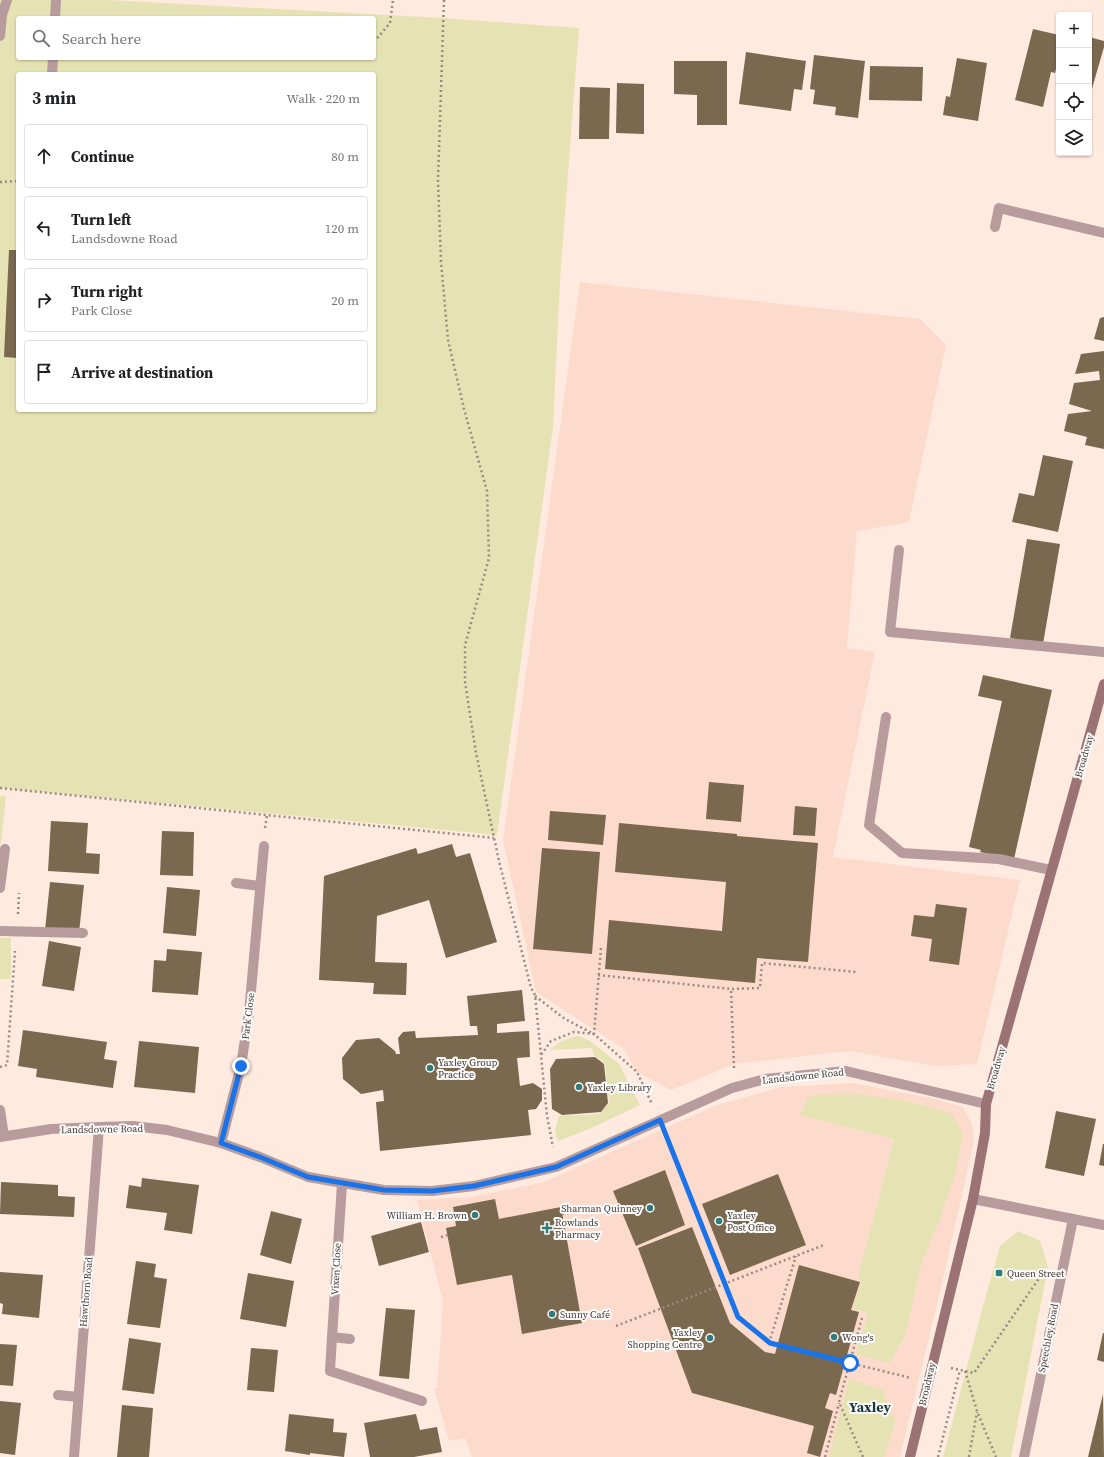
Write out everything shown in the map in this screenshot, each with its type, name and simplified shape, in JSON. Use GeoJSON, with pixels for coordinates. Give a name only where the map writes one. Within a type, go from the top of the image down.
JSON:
{"type":"FeatureCollection","features":[{"type":"Feature","properties":{"kind":"main road","name":"Broadway"},"geometry":{"type":"LineString","coordinates":[[910,1457],[973,1199],[985,1133],[986,1104],[1104,684]]}},
{"type":"Feature","properties":{"kind":"street"},"geometry":{"type":"LineString","coordinates":[[0,36],[2,15],[7,0]]}},
{"type":"Feature","properties":{"kind":"street"},"geometry":{"type":"LineString","coordinates":[[55,16],[56,0]]}},
{"type":"Feature","properties":{"kind":"street"},"geometry":{"type":"LineString","coordinates":[[52,72],[53,60]]}},
{"type":"Feature","properties":{"kind":"street"},"geometry":{"type":"LineString","coordinates":[[995,227],[999,208],[1104,233]]}},
{"type":"Feature","properties":{"kind":"street"},"geometry":{"type":"LineString","coordinates":[[899,550],[890,632],[1104,652]]}},
{"type":"Feature","properties":{"kind":"street"},"geometry":{"type":"LineString","coordinates":[[886,717],[869,825],[902,853],[999,859],[1052,870]]}},
{"type":"Feature","properties":{"kind":"street","name":"Park Close"},"geometry":{"type":"LineString","coordinates":[[221,1143],[241,1066],[250,1013],[264,846]]}},
{"type":"Feature","properties":{"kind":"street"},"geometry":{"type":"LineString","coordinates":[[0,888],[5,849]]}},
{"type":"Feature","properties":{"kind":"street"},"geometry":{"type":"LineString","coordinates":[[236,883],[260,886]]}},
{"type":"Feature","properties":{"kind":"street"},"geometry":{"type":"LineString","coordinates":[[0,931],[83,933]]}},
{"type":"Feature","properties":{"kind":"street","name":"Landsdowne Road"},"geometry":{"type":"LineString","coordinates":[[2,1137],[51,1129],[133,1126],[167,1130],[221,1143],[308,1177],[384,1190],[432,1191],[474,1186],[556,1167],[732,1088],[765,1079],[846,1071],[986,1104]]}},
{"type":"Feature","properties":{"kind":"street"},"geometry":{"type":"LineString","coordinates":[[0,1110],[2,1137]]}},
{"type":"Feature","properties":{"kind":"street","name":"Hawthorn Road"},"geometry":{"type":"LineString","coordinates":[[74,1457],[99,1127]]}},
{"type":"Feature","properties":{"kind":"street","name":"Vixen Close"},"geometry":{"type":"LineString","coordinates":[[342,1184],[330,1371],[422,1401]]}},
{"type":"Feature","properties":{"kind":"street"},"geometry":{"type":"LineString","coordinates":[[973,1199],[1104,1225]]}},
{"type":"Feature","properties":{"kind":"street","name":"Speechley Road"},"geometry":{"type":"LineString","coordinates":[[1024,1457],[1073,1219]]}},
{"type":"Feature","properties":{"kind":"street"},"geometry":{"type":"LineString","coordinates":[[332,1337],[350,1339]]}},
{"type":"Feature","properties":{"kind":"street"},"geometry":{"type":"LineString","coordinates":[[58,1395],[78,1397]]}},
{"type":"Feature","properties":{"kind":"path"},"geometry":{"type":"LineString","coordinates":[[376,40],[390,23],[393,0]]}},
{"type":"Feature","properties":{"kind":"path"},"geometry":{"type":"LineString","coordinates":[[444,0],[438,180],[442,278],[448,340],[464,409],[487,491],[489,558],[465,645],[465,682],[476,753],[494,838],[529,980],[535,995],[547,1116],[556,1167]]}},
{"type":"Feature","properties":{"kind":"path"},"geometry":{"type":"LineString","coordinates":[[0,182],[16,181]]}},
{"type":"Feature","properties":{"kind":"path"},"geometry":{"type":"LineString","coordinates":[[0,788],[494,838]]}},
{"type":"Feature","properties":{"kind":"path"},"geometry":{"type":"LineString","coordinates":[[594,1034],[601,948]]}},
{"type":"Feature","properties":{"kind":"path"},"geometry":{"type":"LineString","coordinates":[[598,975],[731,989],[760,988],[762,963],[856,972]]}},
{"type":"Feature","properties":{"kind":"path"},"geometry":{"type":"LineString","coordinates":[[731,989],[735,1064],[732,1088]]}},
{"type":"Feature","properties":{"kind":"path"},"geometry":{"type":"LineString","coordinates":[[535,995],[565,1020],[594,1034],[637,1072],[660,1120],[738,1317],[770,1343],[928,1383]]}},
{"type":"Feature","properties":{"kind":"path"},"geometry":{"type":"LineString","coordinates":[[541,1055],[551,1041],[574,1032],[594,1034]]}},
{"type":"Feature","properties":{"kind":"path"},"geometry":{"type":"LineString","coordinates":[[562,1214],[574,1212]]}},
{"type":"Feature","properties":{"kind":"path"},"geometry":{"type":"LineString","coordinates":[[441,1237],[448,1236]]}},
{"type":"Feature","properties":{"kind":"path"},"geometry":{"type":"LineString","coordinates":[[616,1326],[824,1245]]}},
{"type":"Feature","properties":{"kind":"path"},"geometry":{"type":"LineString","coordinates":[[770,1343],[796,1256]]}},
{"type":"Feature","properties":{"kind":"path"},"geometry":{"type":"LineString","coordinates":[[932,1364],[974,1373],[1043,1271],[1064,1257]]}},
{"type":"Feature","properties":{"kind":"path"},"geometry":{"type":"LineString","coordinates":[[825,1457],[862,1318]]}},
{"type":"Feature","properties":{"kind":"path"},"geometry":{"type":"LineString","coordinates":[[938,1457],[960,1370]]}},
{"type":"Feature","properties":{"kind":"path"},"geometry":{"type":"LineString","coordinates":[[964,1371],[977,1411],[996,1457]]}},
{"type":"Feature","properties":{"kind":"path"},"geometry":{"type":"LineString","coordinates":[[839,1402],[863,1457]]}},
{"type":"Feature","properties":{"kind":"path"},"geometry":{"type":"LineString","coordinates":[[969,1457],[977,1411]]}},
{"type":"Feature","properties":{"kind":"shaded area"},"geometry":{"type":"Polygon","coordinates":[[[0,0],[110,0],[443,18],[579,28],[560,280],[553,427],[497,835],[0,788],[0,0]]]}},
{"type":"Feature","properties":{"kind":"shaded area"},"geometry":{"type":"Polygon","coordinates":[[[580,282],[920,319],[946,345],[909,522],[857,531],[847,648],[875,652],[833,857],[1020,880],[977,1064],[936,1066],[849,1051],[735,1064],[671,1090],[637,1072],[624,1049],[536,992],[503,840],[580,282]]]}},
{"type":"Feature","properties":{"kind":"shaded area"},"geometry":{"type":"Polygon","coordinates":[[[0,796],[6,796],[1,844],[0,844],[0,796]]]}},
{"type":"Feature","properties":{"kind":"shaded area"},"geometry":{"type":"Polygon","coordinates":[[[0,938],[11,938],[11,979],[0,979],[0,938]]]}},
{"type":"Feature","properties":{"kind":"shaded area"},"geometry":{"type":"Polygon","coordinates":[[[579,1036],[590,1041],[619,1064],[640,1105],[587,1130],[558,1141],[555,1131],[559,1116],[599,1114],[609,1103],[605,1063],[594,1055],[592,1048],[549,1050],[563,1041],[579,1036]]]}},
{"type":"Feature","properties":{"kind":"shaded area"},"geometry":{"type":"Polygon","coordinates":[[[853,1083],[935,1099],[963,1107],[972,1124],[974,1141],[941,1288],[900,1457],[472,1457],[465,1438],[449,1441],[434,1388],[437,1388],[443,1302],[417,1200],[471,1197],[544,1182],[717,1105],[781,1087],[853,1083]]]}},
{"type":"Feature","properties":{"kind":"shaded area"},"geometry":{"type":"Polygon","coordinates":[[[857,1094],[912,1102],[952,1114],[963,1134],[955,1174],[939,1221],[921,1264],[906,1333],[890,1363],[856,1354],[868,1314],[853,1309],[862,1280],[858,1278],[894,1139],[800,1115],[811,1095],[857,1094]]]}},
{"type":"Feature","properties":{"kind":"shaded area"},"geometry":{"type":"Polygon","coordinates":[[[1018,1231],[1040,1241],[1048,1267],[1011,1457],[943,1457],[1000,1246],[1018,1231]]]}},
{"type":"Feature","properties":{"kind":"shaded area"},"geometry":{"type":"Polygon","coordinates":[[[849,1379],[883,1390],[889,1411],[896,1420],[884,1457],[829,1457],[849,1379]]]}},
{"type":"Feature","properties":{"kind":"building"},"geometry":{"type":"Polygon","coordinates":[[[1033,29],[1056,34],[1056,69],[1055,73],[1051,72],[1043,107],[1015,100],[1033,29]]]}},
{"type":"Feature","properties":{"kind":"building"},"geometry":{"type":"Polygon","coordinates":[[[1092,38],[1104,41],[1104,47],[1092,89],[1092,38]]]}},
{"type":"Feature","properties":{"kind":"building"},"geometry":{"type":"Polygon","coordinates":[[[746,52],[806,61],[802,90],[794,89],[791,111],[739,104],[746,52]]]}},
{"type":"Feature","properties":{"kind":"building"},"geometry":{"type":"Polygon","coordinates":[[[814,55],[865,61],[858,118],[835,115],[836,107],[813,104],[815,90],[810,89],[814,55]]]}},
{"type":"Feature","properties":{"kind":"building"},"geometry":{"type":"Polygon","coordinates":[[[957,58],[987,63],[978,121],[943,115],[946,96],[950,97],[957,58]]]}},
{"type":"Feature","properties":{"kind":"building"},"geometry":{"type":"Polygon","coordinates":[[[674,61],[727,61],[727,125],[697,125],[697,95],[674,94],[674,61]]]}},
{"type":"Feature","properties":{"kind":"building"},"geometry":{"type":"Polygon","coordinates":[[[870,66],[923,67],[922,101],[869,100],[870,66]]]}},
{"type":"Feature","properties":{"kind":"building"},"geometry":{"type":"Polygon","coordinates":[[[617,83],[644,84],[644,134],[616,133],[617,83]]]}},
{"type":"Feature","properties":{"kind":"building"},"geometry":{"type":"Polygon","coordinates":[[[580,87],[610,88],[609,139],[579,139],[580,87]]]}},
{"type":"Feature","properties":{"kind":"building"},"geometry":{"type":"Polygon","coordinates":[[[9,250],[16,250],[16,358],[4,357],[9,250]]]}},
{"type":"Feature","properties":{"kind":"building"},"geometry":{"type":"Polygon","coordinates":[[[1104,317],[1104,341],[1094,339],[1100,318],[1104,317]]]}},
{"type":"Feature","properties":{"kind":"building"},"geometry":{"type":"Polygon","coordinates":[[[1104,351],[1104,449],[1085,445],[1087,437],[1064,431],[1068,414],[1092,411],[1069,404],[1074,383],[1100,380],[1099,371],[1075,374],[1081,354],[1104,351]]]}},
{"type":"Feature","properties":{"kind":"building"},"geometry":{"type":"Polygon","coordinates":[[[1043,455],[1073,461],[1058,532],[1012,522],[1019,493],[1034,496],[1043,455]]]}},
{"type":"Feature","properties":{"kind":"building"},"geometry":{"type":"Polygon","coordinates":[[[1027,539],[1060,544],[1043,644],[1010,638],[1027,539]]]}},
{"type":"Feature","properties":{"kind":"building"},"geometry":{"type":"Polygon","coordinates":[[[983,675],[1052,690],[1014,859],[980,852],[981,850],[969,847],[1002,701],[978,696],[983,675]]]}},
{"type":"Feature","properties":{"kind":"building"},"geometry":{"type":"Polygon","coordinates":[[[709,782],[744,785],[741,822],[706,819],[709,782]]]}},
{"type":"Feature","properties":{"kind":"building"},"geometry":{"type":"Polygon","coordinates":[[[795,806],[817,808],[815,836],[793,835],[795,806]]]}},
{"type":"Feature","properties":{"kind":"building"},"geometry":{"type":"Polygon","coordinates":[[[550,811],[606,815],[603,845],[548,840],[550,811]]]}},
{"type":"Feature","properties":{"kind":"building"},"geometry":{"type":"Polygon","coordinates":[[[51,821],[88,823],[86,853],[100,854],[99,874],[48,871],[51,821]]]}},
{"type":"Feature","properties":{"kind":"building"},"geometry":{"type":"Polygon","coordinates":[[[619,823],[818,843],[808,962],[757,958],[755,983],[605,969],[609,920],[722,931],[726,882],[615,872],[619,823]]]}},
{"type":"Feature","properties":{"kind":"building"},"geometry":{"type":"Polygon","coordinates":[[[162,831],[194,832],[193,876],[160,875],[162,831]]]}},
{"type":"Feature","properties":{"kind":"building"},"geometry":{"type":"Polygon","coordinates":[[[452,844],[456,857],[470,853],[497,942],[446,958],[429,900],[377,916],[375,962],[407,963],[406,995],[373,994],[374,983],[319,980],[324,876],[416,848],[418,854],[452,844]]]}},
{"type":"Feature","properties":{"kind":"building"},"geometry":{"type":"Polygon","coordinates":[[[542,848],[600,852],[592,954],[533,949],[542,848]]]}},
{"type":"Feature","properties":{"kind":"building"},"geometry":{"type":"Polygon","coordinates":[[[50,882],[84,885],[79,933],[45,930],[50,882]]]}},
{"type":"Feature","properties":{"kind":"building"},"geometry":{"type":"Polygon","coordinates":[[[167,887],[200,890],[196,936],[163,933],[167,887]]]}},
{"type":"Feature","properties":{"kind":"building"},"geometry":{"type":"Polygon","coordinates":[[[936,904],[967,908],[959,965],[929,961],[932,939],[911,936],[914,915],[934,917],[936,904]]]}},
{"type":"Feature","properties":{"kind":"building"},"geometry":{"type":"Polygon","coordinates":[[[49,941],[81,947],[74,991],[42,986],[49,941]]]}},
{"type":"Feature","properties":{"kind":"building"},"geometry":{"type":"Polygon","coordinates":[[[167,949],[202,952],[198,995],[152,992],[154,960],[166,961],[167,949]]]}},
{"type":"Feature","properties":{"kind":"building","name":"Yaxley Group Practice"},"geometry":{"type":"Polygon","coordinates":[[[522,990],[525,1021],[497,1024],[497,1033],[529,1031],[530,1057],[517,1058],[520,1086],[533,1083],[542,1089],[542,1100],[536,1109],[528,1110],[531,1135],[380,1151],[376,1102],[384,1101],[383,1090],[361,1094],[343,1079],[342,1058],[356,1040],[379,1038],[395,1051],[396,1054],[400,1054],[398,1038],[403,1032],[415,1031],[416,1038],[478,1035],[477,1026],[470,1026],[467,996],[522,990]]]}},
{"type":"Feature","properties":{"kind":"building"},"geometry":{"type":"Polygon","coordinates":[[[23,1030],[107,1042],[104,1059],[117,1061],[113,1088],[36,1077],[37,1069],[18,1066],[23,1030]]]}},
{"type":"Feature","properties":{"kind":"building"},"geometry":{"type":"Polygon","coordinates":[[[139,1041],[199,1047],[195,1093],[134,1087],[139,1041]]]}},
{"type":"Feature","properties":{"kind":"building","name":"Yaxley Library"},"geometry":{"type":"Polygon","coordinates":[[[595,1057],[604,1064],[608,1103],[601,1112],[562,1115],[552,1109],[550,1069],[556,1059],[595,1057]]]}},
{"type":"Feature","properties":{"kind":"building"},"geometry":{"type":"Polygon","coordinates":[[[1056,1111],[1096,1119],[1084,1176],[1045,1168],[1056,1111]]]}},
{"type":"Feature","properties":{"kind":"building"},"geometry":{"type":"Polygon","coordinates":[[[1104,1144],[1104,1166],[1099,1165],[1104,1144]]]}},
{"type":"Feature","properties":{"kind":"building","name":"Sharman Quinney"},"geometry":{"type":"Polygon","coordinates":[[[665,1170],[685,1225],[636,1246],[613,1191],[665,1170]]]}},
{"type":"Feature","properties":{"kind":"building"},"geometry":{"type":"Polygon","coordinates":[[[778,1174],[806,1245],[730,1275],[702,1204],[778,1174]]]}},
{"type":"Feature","properties":{"kind":"building"},"geometry":{"type":"Polygon","coordinates":[[[142,1178],[199,1185],[192,1234],[164,1230],[167,1213],[126,1208],[129,1185],[141,1187],[142,1178]]]}},
{"type":"Feature","properties":{"kind":"building"},"geometry":{"type":"Polygon","coordinates":[[[1,1182],[58,1185],[58,1196],[75,1197],[74,1217],[0,1214],[1,1182]]]}},
{"type":"Feature","properties":{"kind":"building"},"geometry":{"type":"Polygon","coordinates":[[[495,1199],[499,1219],[561,1207],[582,1323],[522,1334],[512,1275],[457,1285],[446,1228],[456,1226],[453,1207],[495,1199]]]}},
{"type":"Feature","properties":{"kind":"building"},"geometry":{"type":"Polygon","coordinates":[[[271,1211],[302,1219],[291,1264],[260,1255],[271,1211]]]}},
{"type":"Feature","properties":{"kind":"building"},"geometry":{"type":"Polygon","coordinates":[[[421,1222],[429,1252],[379,1266],[371,1236],[421,1222]]]}},
{"type":"Feature","properties":{"kind":"building","name":"Yaxley Shopping Centre"},"geometry":{"type":"Polygon","coordinates":[[[692,1227],[730,1323],[765,1352],[775,1354],[799,1265],[860,1282],[851,1310],[859,1312],[836,1395],[830,1393],[825,1408],[833,1411],[820,1457],[807,1453],[814,1426],[692,1393],[638,1248],[692,1227]]]}},
{"type":"Feature","properties":{"kind":"building"},"geometry":{"type":"Polygon","coordinates":[[[136,1261],[156,1264],[154,1277],[167,1279],[160,1328],[127,1324],[136,1261]]]}},
{"type":"Feature","properties":{"kind":"building"},"geometry":{"type":"Polygon","coordinates":[[[0,1272],[43,1275],[39,1318],[2,1314],[3,1304],[0,1303],[0,1272]]]}},
{"type":"Feature","properties":{"kind":"building"},"geometry":{"type":"Polygon","coordinates":[[[248,1273],[294,1281],[286,1327],[240,1319],[248,1273]]]}},
{"type":"Feature","properties":{"kind":"building"},"geometry":{"type":"Polygon","coordinates":[[[386,1308],[415,1310],[409,1379],[379,1376],[386,1308]]]}},
{"type":"Feature","properties":{"kind":"building"},"geometry":{"type":"Polygon","coordinates":[[[1104,1333],[1104,1362],[1097,1360],[1104,1333]]]}},
{"type":"Feature","properties":{"kind":"building"},"geometry":{"type":"Polygon","coordinates":[[[129,1338],[161,1343],[154,1394],[122,1390],[129,1338]]]}},
{"type":"Feature","properties":{"kind":"building"},"geometry":{"type":"Polygon","coordinates":[[[0,1344],[17,1345],[13,1386],[0,1385],[0,1344]]]}},
{"type":"Feature","properties":{"kind":"building"},"geometry":{"type":"Polygon","coordinates":[[[251,1348],[278,1350],[274,1392],[247,1390],[251,1348]]]}},
{"type":"Feature","properties":{"kind":"building"},"geometry":{"type":"Polygon","coordinates":[[[1103,1394],[1104,1457],[1088,1457],[1103,1394]]]}},
{"type":"Feature","properties":{"kind":"building"},"geometry":{"type":"Polygon","coordinates":[[[0,1401],[21,1403],[15,1455],[0,1453],[0,1401]]]}},
{"type":"Feature","properties":{"kind":"building"},"geometry":{"type":"Polygon","coordinates":[[[122,1405],[153,1408],[149,1457],[117,1457],[122,1405]]]}},
{"type":"Feature","properties":{"kind":"building"},"geometry":{"type":"Polygon","coordinates":[[[289,1414],[334,1419],[333,1432],[347,1433],[344,1457],[310,1453],[310,1455],[285,1451],[289,1414]]]}},
{"type":"Feature","properties":{"kind":"building"},"geometry":{"type":"Polygon","coordinates":[[[416,1414],[420,1430],[437,1427],[442,1452],[414,1457],[370,1457],[364,1423],[416,1414]]]}},
{"type":"Feature","properties":{"kind":"place","name":"Yaxley Group Practice"},"geometry":{"type":"Point","coordinates":[430,1068]}},
{"type":"Feature","properties":{"kind":"place","name":"Yaxley Library"},"geometry":{"type":"Point","coordinates":[579,1087]}},
{"type":"Feature","properties":{"kind":"place","name":"Sharman Quinney"},"geometry":{"type":"Point","coordinates":[650,1208]}},
{"type":"Feature","properties":{"kind":"place","name":"William H. Brown"},"geometry":{"type":"Point","coordinates":[475,1215]}},
{"type":"Feature","properties":{"kind":"place","name":"Yaxley Post Office"},"geometry":{"type":"Point","coordinates":[719,1221]}},
{"type":"Feature","properties":{"kind":"place","name":"Rowlands Pharmacy"},"geometry":{"type":"Point","coordinates":[547,1228]}},
{"type":"Feature","properties":{"kind":"place","name":"Queen Street"},"geometry":{"type":"Point","coordinates":[999,1273]}},
{"type":"Feature","properties":{"kind":"place","name":"Sunny Café"},"geometry":{"type":"Point","coordinates":[552,1314]}},
{"type":"Feature","properties":{"kind":"place","name":"Wong's"},"geometry":{"type":"Point","coordinates":[834,1337]}},
{"type":"Feature","properties":{"kind":"place","name":"Yaxley Shopping Centre"},"geometry":{"type":"Point","coordinates":[710,1338]}},
{"type":"Feature","properties":{"kind":"district","name":"Yaxley"},"geometry":{"type":"Point","coordinates":[870,1407]}},
{"type":"Feature","properties":{"kind":"route"},"geometry":{"type":"LineString","coordinates":[[241,1066],[221,1143],[308,1177],[384,1190],[432,1191],[474,1186],[556,1167],[660,1120],[738,1317],[770,1343],[850,1363]]}}]}
